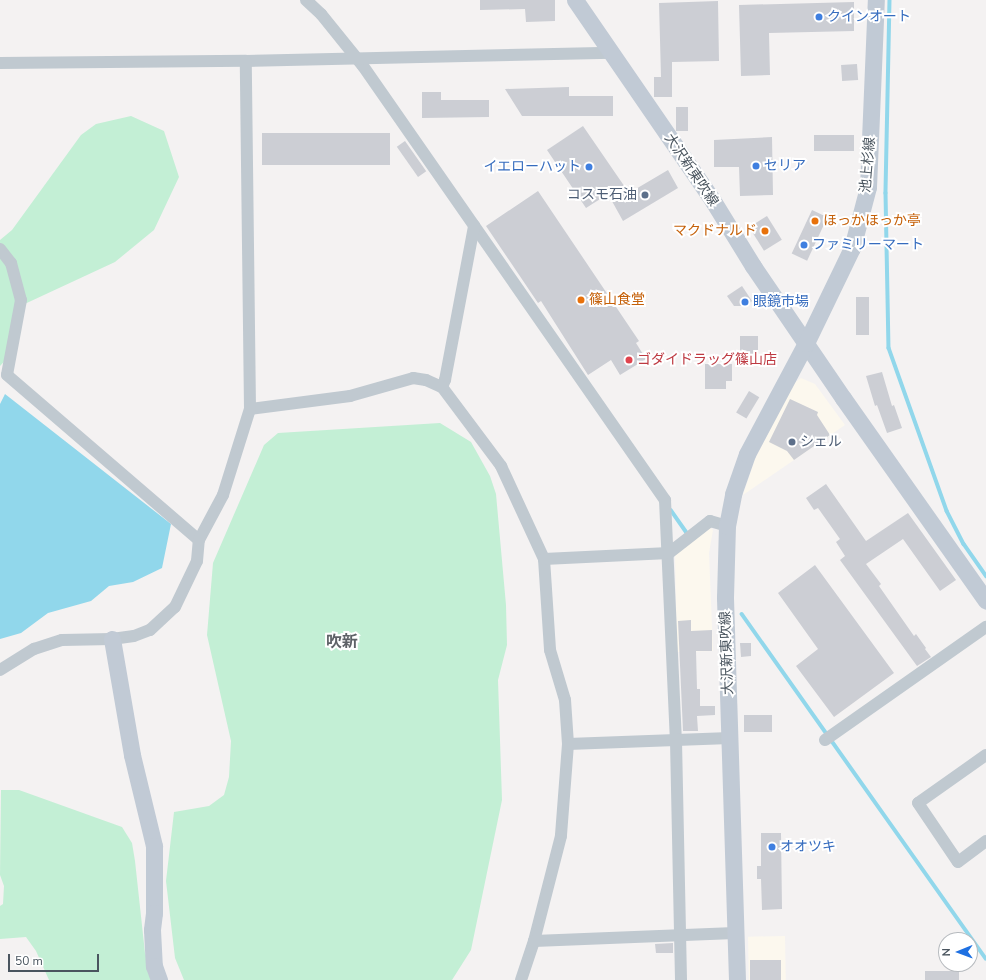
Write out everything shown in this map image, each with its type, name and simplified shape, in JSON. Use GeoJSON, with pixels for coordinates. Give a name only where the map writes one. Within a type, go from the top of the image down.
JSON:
{"type":"FeatureCollection","features":[{"type":"Feature","properties":{"kind":"main road","name":"大沢新東吹線"},"geometry":{"type":"LineString","coordinates":[[575,0],[806,342],[986,601]]}},
{"type":"Feature","properties":{"kind":"main road","name":"池上杉線"},"geometry":{"type":"LineString","coordinates":[[806,342],[852,248],[868,187],[876,0]]}},
{"type":"Feature","properties":{"kind":"main road","name":"大沢新東吹線"},"geometry":{"type":"LineString","coordinates":[[737,980],[726,597],[727,526],[733,494],[747,454],[806,342]]}},
{"type":"Feature","properties":{"kind":"main road"},"geometry":{"type":"LineString","coordinates":[[112,639],[132,755],[154,846],[154,913],[152,930],[154,966],[159,980]]}},
{"type":"Feature","properties":{"kind":"street"},"geometry":{"type":"LineString","coordinates":[[306,0],[321,14],[363,66],[665,500],[669,553],[676,741],[681,980]]}},
{"type":"Feature","properties":{"kind":"street"},"geometry":{"type":"LineString","coordinates":[[0,63],[246,62],[355,58],[612,53]]}},
{"type":"Feature","properties":{"kind":"street"},"geometry":{"type":"LineString","coordinates":[[0,670],[34,649],[62,640],[112,639],[134,636],[150,630],[175,607],[197,561],[199,540],[223,495],[250,409],[246,62]]}},
{"type":"Feature","properties":{"kind":"street"},"geometry":{"type":"LineString","coordinates":[[442,386],[445,380],[474,226]]}},
{"type":"Feature","properties":{"kind":"street"},"geometry":{"type":"LineString","coordinates":[[0,249],[11,263],[21,300],[7,375],[199,540]]}},
{"type":"Feature","properties":{"kind":"street"},"geometry":{"type":"LineString","coordinates":[[250,409],[350,396],[413,378],[426,380],[442,386],[501,466],[544,559],[550,650],[565,700],[568,744],[561,836],[534,942],[521,980]]}},
{"type":"Feature","properties":{"kind":"street"},"geometry":{"type":"LineString","coordinates":[[544,559],[669,553],[710,521],[727,526]]}},
{"type":"Feature","properties":{"kind":"street"},"geometry":{"type":"LineString","coordinates":[[826,740],[986,627]]}},
{"type":"Feature","properties":{"kind":"street"},"geometry":{"type":"LineString","coordinates":[[568,744],[730,738]]}},
{"type":"Feature","properties":{"kind":"street"},"geometry":{"type":"LineString","coordinates":[[986,755],[918,803],[958,862],[986,841]]}},
{"type":"Feature","properties":{"kind":"street"},"geometry":{"type":"LineString","coordinates":[[534,942],[735,933]]}},
{"type":"Feature","properties":{"kind":"shaded area","name":"シェル"},"geometry":{"type":"Polygon","coordinates":[[[801,378],[815,384],[845,425],[743,495],[755,459],[793,384],[801,378]]]}},
{"type":"Feature","properties":{"kind":"shaded area"},"geometry":{"type":"Polygon","coordinates":[[[710,528],[713,530],[709,553],[713,651],[677,652],[675,555],[710,528]]]}},
{"type":"Feature","properties":{"kind":"shaded area"},"geometry":{"type":"Polygon","coordinates":[[[785,936],[786,980],[749,980],[748,937],[785,936]]]}},
{"type":"Feature","properties":{"kind":"green space"},"geometry":{"type":"Polygon","coordinates":[[[131,116],[164,131],[179,177],[154,230],[115,262],[16,308],[13,352],[0,366],[0,240],[12,230],[81,135],[96,124],[131,116]]]}},
{"type":"Feature","properties":{"kind":"green space"},"geometry":{"type":"Polygon","coordinates":[[[440,423],[471,442],[490,476],[496,494],[506,605],[507,645],[498,680],[502,800],[471,950],[452,980],[184,980],[175,958],[166,881],[174,812],[209,806],[224,795],[229,777],[231,741],[207,635],[213,563],[264,445],[278,433],[440,423]]]}},
{"type":"Feature","properties":{"kind":"green space"},"geometry":{"type":"Polygon","coordinates":[[[1,790],[19,790],[122,827],[132,843],[145,953],[158,980],[49,980],[36,951],[26,937],[0,939],[0,906],[3,904],[4,886],[0,875],[1,790]]]}},
{"type":"Feature","properties":{"kind":"water"},"geometry":{"type":"Polygon","coordinates":[[[5,394],[171,524],[162,568],[133,582],[109,586],[91,601],[48,613],[21,633],[0,639],[0,404],[5,394]]]}},
{"type":"Feature","properties":{"kind":"building"},"geometry":{"type":"Polygon","coordinates":[[[480,0],[555,0],[555,21],[526,22],[525,9],[480,10],[480,0]]]}},
{"type":"Feature","properties":{"kind":"building"},"geometry":{"type":"Polygon","coordinates":[[[718,1],[719,61],[672,62],[672,97],[654,97],[654,77],[661,77],[659,3],[718,1]]]}},
{"type":"Feature","properties":{"kind":"building"},"geometry":{"type":"Polygon","coordinates":[[[854,2],[854,31],[769,33],[770,75],[741,76],[739,5],[854,2]]]}},
{"type":"Feature","properties":{"kind":"building"},"geometry":{"type":"Polygon","coordinates":[[[857,64],[858,80],[842,81],[841,65],[857,64]]]}},
{"type":"Feature","properties":{"kind":"building"},"geometry":{"type":"Polygon","coordinates":[[[569,87],[569,96],[613,96],[613,116],[522,116],[505,89],[569,87]]]}},
{"type":"Feature","properties":{"kind":"building"},"geometry":{"type":"Polygon","coordinates":[[[422,92],[441,92],[441,100],[489,100],[489,117],[422,118],[422,92]]]}},
{"type":"Feature","properties":{"kind":"building"},"geometry":{"type":"Polygon","coordinates":[[[676,107],[688,107],[688,131],[676,131],[676,107]]]}},
{"type":"Feature","properties":{"kind":"building"},"geometry":{"type":"Polygon","coordinates":[[[583,126],[629,193],[668,170],[678,188],[623,221],[608,194],[586,208],[547,150],[583,126]]]}},
{"type":"Feature","properties":{"kind":"building"},"geometry":{"type":"Polygon","coordinates":[[[262,133],[390,133],[390,165],[262,165],[262,133]]]}},
{"type":"Feature","properties":{"kind":"building"},"geometry":{"type":"Polygon","coordinates":[[[814,135],[854,135],[854,151],[814,151],[814,135]]]}},
{"type":"Feature","properties":{"kind":"building"},"geometry":{"type":"Polygon","coordinates":[[[772,137],[773,195],[740,196],[739,167],[714,167],[714,140],[772,137]]]}},
{"type":"Feature","properties":{"kind":"building"},"geometry":{"type":"Polygon","coordinates":[[[405,141],[426,171],[418,177],[397,147],[405,141]]]}},
{"type":"Feature","properties":{"kind":"building"},"geometry":{"type":"Polygon","coordinates":[[[538,191],[639,341],[636,343],[646,359],[620,375],[611,360],[588,375],[541,301],[538,303],[486,226],[538,191]]]}},
{"type":"Feature","properties":{"kind":"building"},"geometry":{"type":"Polygon","coordinates":[[[812,210],[827,217],[807,261],[792,254],[812,210]]]}},
{"type":"Feature","properties":{"kind":"building"},"geometry":{"type":"Polygon","coordinates":[[[767,216],[782,240],[764,251],[749,227],[767,216]]]}},
{"type":"Feature","properties":{"kind":"building"},"geometry":{"type":"Polygon","coordinates":[[[742,286],[752,301],[746,306],[734,306],[727,296],[742,286]]]}},
{"type":"Feature","properties":{"kind":"building"},"geometry":{"type":"Polygon","coordinates":[[[856,297],[869,297],[869,335],[856,335],[856,297]]]}},
{"type":"Feature","properties":{"kind":"building"},"geometry":{"type":"Polygon","coordinates":[[[740,336],[758,336],[758,360],[740,360],[740,336]]]}},
{"type":"Feature","properties":{"kind":"building"},"geometry":{"type":"Polygon","coordinates":[[[705,364],[732,364],[732,381],[726,381],[726,389],[705,389],[705,364]]]}},
{"type":"Feature","properties":{"kind":"building"},"geometry":{"type":"Polygon","coordinates":[[[882,372],[892,406],[894,405],[902,428],[887,433],[877,405],[875,406],[866,376],[882,372]]]}},
{"type":"Feature","properties":{"kind":"building"},"geometry":{"type":"Polygon","coordinates":[[[749,391],[759,397],[746,419],[736,412],[749,391]]]}},
{"type":"Feature","properties":{"kind":"building"},"geometry":{"type":"Polygon","coordinates":[[[790,399],[818,412],[817,415],[830,435],[794,460],[787,451],[769,442],[790,399]]]}},
{"type":"Feature","properties":{"kind":"building"},"geometry":{"type":"Polygon","coordinates":[[[826,484],[866,541],[908,513],[956,580],[940,591],[903,539],[866,564],[881,584],[879,586],[914,636],[916,634],[931,657],[917,666],[840,560],[845,556],[836,542],[840,539],[818,508],[814,510],[806,498],[826,484]]]}},
{"type":"Feature","properties":{"kind":"building"},"geometry":{"type":"Polygon","coordinates":[[[815,565],[894,673],[834,717],[796,666],[818,649],[778,593],[815,565]]]}},
{"type":"Feature","properties":{"kind":"building"},"geometry":{"type":"Polygon","coordinates":[[[691,620],[691,631],[712,630],[712,651],[696,651],[697,689],[700,689],[700,706],[715,706],[715,715],[697,716],[698,731],[683,731],[678,621],[691,620]]]}},
{"type":"Feature","properties":{"kind":"building"},"geometry":{"type":"Polygon","coordinates":[[[740,643],[751,643],[751,656],[741,657],[740,643]]]}},
{"type":"Feature","properties":{"kind":"building"},"geometry":{"type":"Polygon","coordinates":[[[744,715],[772,715],[772,732],[744,732],[744,715]]]}},
{"type":"Feature","properties":{"kind":"building"},"geometry":{"type":"Polygon","coordinates":[[[761,833],[781,833],[782,909],[762,910],[761,879],[757,879],[757,866],[761,866],[761,833]]]}},
{"type":"Feature","properties":{"kind":"building"},"geometry":{"type":"Polygon","coordinates":[[[673,943],[673,953],[656,953],[655,944],[673,943]]]}},
{"type":"Feature","properties":{"kind":"building"},"geometry":{"type":"Polygon","coordinates":[[[750,960],[781,960],[781,980],[750,980],[750,960]]]}},
{"type":"Feature","properties":{"kind":"building"},"geometry":{"type":"Polygon","coordinates":[[[925,971],[959,972],[959,980],[925,980],[925,971]]]}},
{"type":"Feature","properties":{"kind":"waterway"},"geometry":{"type":"LineString","coordinates":[[890,0],[886,193],[889,348],[947,511],[964,544],[986,576]]}},
{"type":"Feature","properties":{"kind":"waterway"},"geometry":{"type":"LineString","coordinates":[[671,510],[687,533]]}},
{"type":"Feature","properties":{"kind":"waterway"},"geometry":{"type":"LineString","coordinates":[[742,614],[986,958]]}},
{"type":"Feature","properties":{"kind":"place","name":"クインオート"},"geometry":{"type":"Point","coordinates":[819,17]}},
{"type":"Feature","properties":{"kind":"place","name":"セリア"},"geometry":{"type":"Point","coordinates":[756,166]}},
{"type":"Feature","properties":{"kind":"place","name":"イエローハット"},"geometry":{"type":"Point","coordinates":[589,167]}},
{"type":"Feature","properties":{"kind":"place","name":"コスモ石油"},"geometry":{"type":"Point","coordinates":[645,195]}},
{"type":"Feature","properties":{"kind":"place","name":"ほっかほっか亭"},"geometry":{"type":"Point","coordinates":[815,221]}},
{"type":"Feature","properties":{"kind":"place","name":"マクドナルド"},"geometry":{"type":"Point","coordinates":[765,231]}},
{"type":"Feature","properties":{"kind":"place","name":"ファミリーマート"},"geometry":{"type":"Point","coordinates":[804,245]}},
{"type":"Feature","properties":{"kind":"place","name":"篠山食堂"},"geometry":{"type":"Point","coordinates":[581,300]}},
{"type":"Feature","properties":{"kind":"place","name":"眼鏡市場"},"geometry":{"type":"Point","coordinates":[745,302]}},
{"type":"Feature","properties":{"kind":"place","name":"ゴダイドラッグ篠山店"},"geometry":{"type":"Point","coordinates":[629,360]}},
{"type":"Feature","properties":{"kind":"place","name":"シェル"},"geometry":{"type":"Point","coordinates":[792,442]}},
{"type":"Feature","properties":{"kind":"place","name":"オオツキ"},"geometry":{"type":"Point","coordinates":[772,847]}},
{"type":"Feature","properties":{"kind":"district","name":"吹新"},"geometry":{"type":"Point","coordinates":[342,642]}}]}
